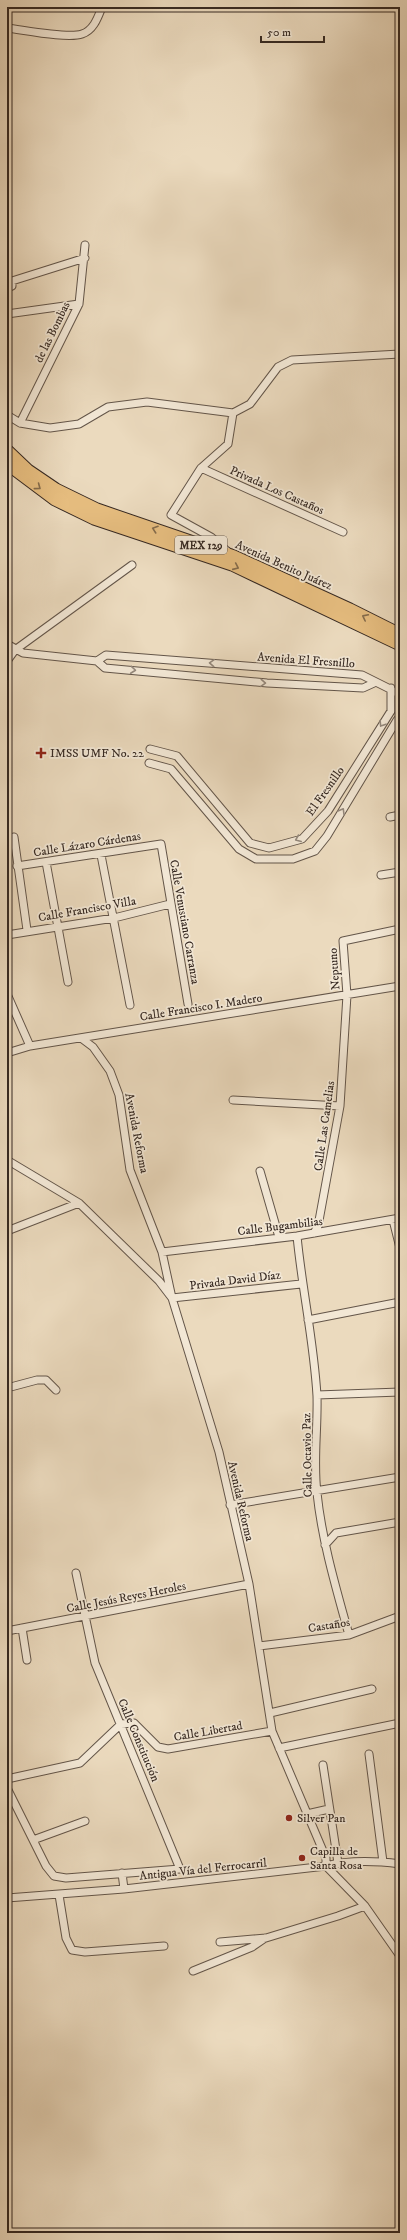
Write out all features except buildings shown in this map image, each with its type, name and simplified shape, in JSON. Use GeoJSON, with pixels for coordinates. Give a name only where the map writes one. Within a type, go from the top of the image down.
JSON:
{"type":"FeatureCollection","features":[{"type":"Feature","properties":{"kind":"main road","name":"Avenida Benito Juárez"},"geometry":{"type":"LineString","coordinates":[[8,458],[56,489],[96,509],[234,556],[350,609],[400,634]]}},
{"type":"Feature","properties":{"kind":"main road","name":"Avenida Benito Juárez"},"geometry":{"type":"LineString","coordinates":[[8,458],[55,500],[94,519],[232,565],[400,645]]}},
{"type":"Feature","properties":{"kind":"street"},"geometry":{"type":"LineString","coordinates":[[7,28],[68,36],[83,34],[96,23],[102,7]]}},
{"type":"Feature","properties":{"kind":"street","name":"de las Bombas"},"geometry":{"type":"LineString","coordinates":[[20,423],[79,304],[85,258],[85,245]]}},
{"type":"Feature","properties":{"kind":"street"},"geometry":{"type":"LineString","coordinates":[[10,285],[85,258]]}},
{"type":"Feature","properties":{"kind":"street"},"geometry":{"type":"LineString","coordinates":[[7,314],[79,304]]}},
{"type":"Feature","properties":{"kind":"street"},"geometry":{"type":"LineString","coordinates":[[7,415],[20,423],[50,428],[79,424],[108,407],[147,402],[233,413],[250,404],[278,367],[292,360],[400,354]]}},
{"type":"Feature","properties":{"kind":"street"},"geometry":{"type":"LineString","coordinates":[[233,413],[228,444],[201,468],[171,515],[211,537],[234,556]]}},
{"type":"Feature","properties":{"kind":"street","name":"Privada Los Castaños"},"geometry":{"type":"LineString","coordinates":[[201,468],[344,532]]}},
{"type":"Feature","properties":{"kind":"street"},"geometry":{"type":"LineString","coordinates":[[7,661],[16,650],[132,565]]}},
{"type":"Feature","properties":{"kind":"street"},"geometry":{"type":"LineString","coordinates":[[7,644],[16,650]]}},
{"type":"Feature","properties":{"kind":"street","name":"Avenida El Fresnillo"},"geometry":{"type":"LineString","coordinates":[[16,650],[23,653],[97,661],[105,668],[267,684],[363,688],[374,683]]}},
{"type":"Feature","properties":{"kind":"street","name":"Avenida El Fresnillo"},"geometry":{"type":"LineString","coordinates":[[97,661],[106,655],[362,675],[374,683]]}},
{"type":"Feature","properties":{"kind":"street"},"geometry":{"type":"LineString","coordinates":[[374,683],[390,688],[400,694]]}},
{"type":"Feature","properties":{"kind":"street"},"geometry":{"type":"LineString","coordinates":[[390,688],[391,711],[399,719]]}},
{"type":"Feature","properties":{"kind":"street","name":"El Fresnillo"},"geometry":{"type":"LineString","coordinates":[[259,845],[269,848],[302,839],[328,811],[391,711]]}},
{"type":"Feature","properties":{"kind":"street","name":"El Fresnillo"},"geometry":{"type":"LineString","coordinates":[[256,859],[293,859],[315,851],[328,836],[399,719]]}},
{"type":"Feature","properties":{"kind":"street"},"geometry":{"type":"LineString","coordinates":[[149,763],[171,769],[239,849],[256,859],[259,845],[250,843],[177,756],[150,749]]}},
{"type":"Feature","properties":{"kind":"street"},"geometry":{"type":"LineString","coordinates":[[390,817],[400,815]]}},
{"type":"Feature","properties":{"kind":"street"},"geometry":{"type":"LineString","coordinates":[[14,837],[27,930]]}},
{"type":"Feature","properties":{"kind":"street","name":"Calle Lázaro Cárdenas"},"geometry":{"type":"LineString","coordinates":[[17,866],[101,855],[161,844]]}},
{"type":"Feature","properties":{"kind":"street","name":"Calle Venustiano Carranza"},"geometry":{"type":"LineString","coordinates":[[161,844],[188,1004]]}},
{"type":"Feature","properties":{"kind":"street"},"geometry":{"type":"LineString","coordinates":[[101,855],[130,1005]]}},
{"type":"Feature","properties":{"kind":"street"},"geometry":{"type":"LineString","coordinates":[[46,862],[68,982]]}},
{"type":"Feature","properties":{"kind":"street"},"geometry":{"type":"LineString","coordinates":[[381,875],[400,872]]}},
{"type":"Feature","properties":{"kind":"street","name":"Calle Francisco Villa"},"geometry":{"type":"LineString","coordinates":[[7,934],[58,925],[114,918],[170,904]]}},
{"type":"Feature","properties":{"kind":"street","name":"Neptuno"},"geometry":{"type":"LineString","coordinates":[[347,995],[343,941],[400,929]]}},
{"type":"Feature","properties":{"kind":"street","name":"Calle Francisco I. Madero"},"geometry":{"type":"LineString","coordinates":[[7,1053],[30,1046],[400,986]]}},
{"type":"Feature","properties":{"kind":"street"},"geometry":{"type":"LineString","coordinates":[[7,994],[30,1046]]}},
{"type":"Feature","properties":{"kind":"street","name":"Calle Las Camelias"},"geometry":{"type":"LineString","coordinates":[[314,1233],[318,1226],[340,1106],[347,995]]}},
{"type":"Feature","properties":{"kind":"street","name":"Avenida Reforma"},"geometry":{"type":"LineString","coordinates":[[82,1038],[93,1047],[110,1071],[119,1095],[130,1170],[162,1252],[172,1298],[219,1452],[249,1584],[272,1731],[326,1858],[326,1866]]}},
{"type":"Feature","properties":{"kind":"street"},"geometry":{"type":"LineString","coordinates":[[233,1100],[340,1106]]}},
{"type":"Feature","properties":{"kind":"street"},"geometry":{"type":"LineString","coordinates":[[7,1160],[79,1203],[159,1281],[172,1298]]}},
{"type":"Feature","properties":{"kind":"street"},"geometry":{"type":"LineString","coordinates":[[260,1171],[279,1237]]}},
{"type":"Feature","properties":{"kind":"street"},"geometry":{"type":"LineString","coordinates":[[7,1231],[79,1203]]}},
{"type":"Feature","properties":{"kind":"street"},"geometry":{"type":"LineString","coordinates":[[396,1219],[400,1248]]}},
{"type":"Feature","properties":{"kind":"street","name":"Calle Bugambilias"},"geometry":{"type":"LineString","coordinates":[[162,1252],[297,1236],[396,1219]]}},
{"type":"Feature","properties":{"kind":"street","name":"Calle Octavio Paz"},"geometry":{"type":"LineString","coordinates":[[297,1236],[301,1284],[308,1320],[317,1395],[316,1492],[325,1545],[349,1635]]}},
{"type":"Feature","properties":{"kind":"street","name":"Privada David Díaz"},"geometry":{"type":"LineString","coordinates":[[172,1298],[301,1284]]}},
{"type":"Feature","properties":{"kind":"street"},"geometry":{"type":"LineString","coordinates":[[308,1320],[400,1302]]}},
{"type":"Feature","properties":{"kind":"street"},"geometry":{"type":"LineString","coordinates":[[7,1388],[37,1380],[46,1380],[56,1390]]}},
{"type":"Feature","properties":{"kind":"street"},"geometry":{"type":"LineString","coordinates":[[317,1395],[400,1392]]}},
{"type":"Feature","properties":{"kind":"street"},"geometry":{"type":"LineString","coordinates":[[230,1505],[400,1477]]}},
{"type":"Feature","properties":{"kind":"street"},"geometry":{"type":"LineString","coordinates":[[325,1545],[336,1533],[400,1522]]}},
{"type":"Feature","properties":{"kind":"street","name":"Calle Constitución"},"geometry":{"type":"LineString","coordinates":[[76,1573],[87,1617],[95,1663],[180,1869],[122,1873]]}},
{"type":"Feature","properties":{"kind":"street","name":"Calle Jesús Reyes Heroles"},"geometry":{"type":"LineString","coordinates":[[7,1631],[87,1617],[249,1584]]}},
{"type":"Feature","properties":{"kind":"street","name":"Castaños"},"geometry":{"type":"LineString","coordinates":[[259,1646],[349,1635],[400,1616]]}},
{"type":"Feature","properties":{"kind":"street"},"geometry":{"type":"LineString","coordinates":[[22,1628],[27,1660]]}},
{"type":"Feature","properties":{"kind":"street"},"geometry":{"type":"LineString","coordinates":[[270,1713],[372,1689]]}},
{"type":"Feature","properties":{"kind":"street","name":"Calle Libertad"},"geometry":{"type":"LineString","coordinates":[[120,1724],[134,1723],[158,1747],[168,1749],[272,1731]]}},
{"type":"Feature","properties":{"kind":"street"},"geometry":{"type":"LineString","coordinates":[[279,1748],[400,1723]]}},
{"type":"Feature","properties":{"kind":"street"},"geometry":{"type":"LineString","coordinates":[[7,1779],[80,1763],[120,1724]]}},
{"type":"Feature","properties":{"kind":"street"},"geometry":{"type":"LineString","coordinates":[[369,1754],[383,1862]]}},
{"type":"Feature","properties":{"kind":"street"},"geometry":{"type":"LineString","coordinates":[[323,1765],[338,1863]]}},
{"type":"Feature","properties":{"kind":"street"},"geometry":{"type":"LineString","coordinates":[[7,1788],[46,1866],[54,1876],[66,1878],[122,1873],[124,1890]]}},
{"type":"Feature","properties":{"kind":"street"},"geometry":{"type":"LineString","coordinates":[[307,1814],[329,1809]]}},
{"type":"Feature","properties":{"kind":"street"},"geometry":{"type":"LineString","coordinates":[[33,1840],[85,1821]]}},
{"type":"Feature","properties":{"kind":"street","name":"Antigua Vía del Ferrocarril"},"geometry":{"type":"LineString","coordinates":[[7,1898],[124,1890],[326,1866],[338,1863],[383,1862],[400,1864]]}},
{"type":"Feature","properties":{"kind":"street"},"geometry":{"type":"LineString","coordinates":[[326,1866],[365,1906],[400,1956]]}},
{"type":"Feature","properties":{"kind":"street"},"geometry":{"type":"LineString","coordinates":[[59,1895],[66,1938],[72,1950],[85,1952],[164,1946]]}},
{"type":"Feature","properties":{"kind":"street"},"geometry":{"type":"LineString","coordinates":[[220,1942],[266,1938],[338,1916],[365,1906]]}},
{"type":"Feature","properties":{"kind":"street"},"geometry":{"type":"LineString","coordinates":[[192,1971],[252,1947],[266,1938]]}},
{"type":"Feature","properties":{"kind":"place","name":"IMSS UMF No. 22"},"geometry":{"type":"Point","coordinates":[41,753]}},
{"type":"Feature","properties":{"kind":"place","name":"Silver Pan"},"geometry":{"type":"Point","coordinates":[289,1818]}},
{"type":"Feature","properties":{"kind":"place","name":"Capilla de Santa Rosa"},"geometry":{"type":"Point","coordinates":[302,1858]}}]}
